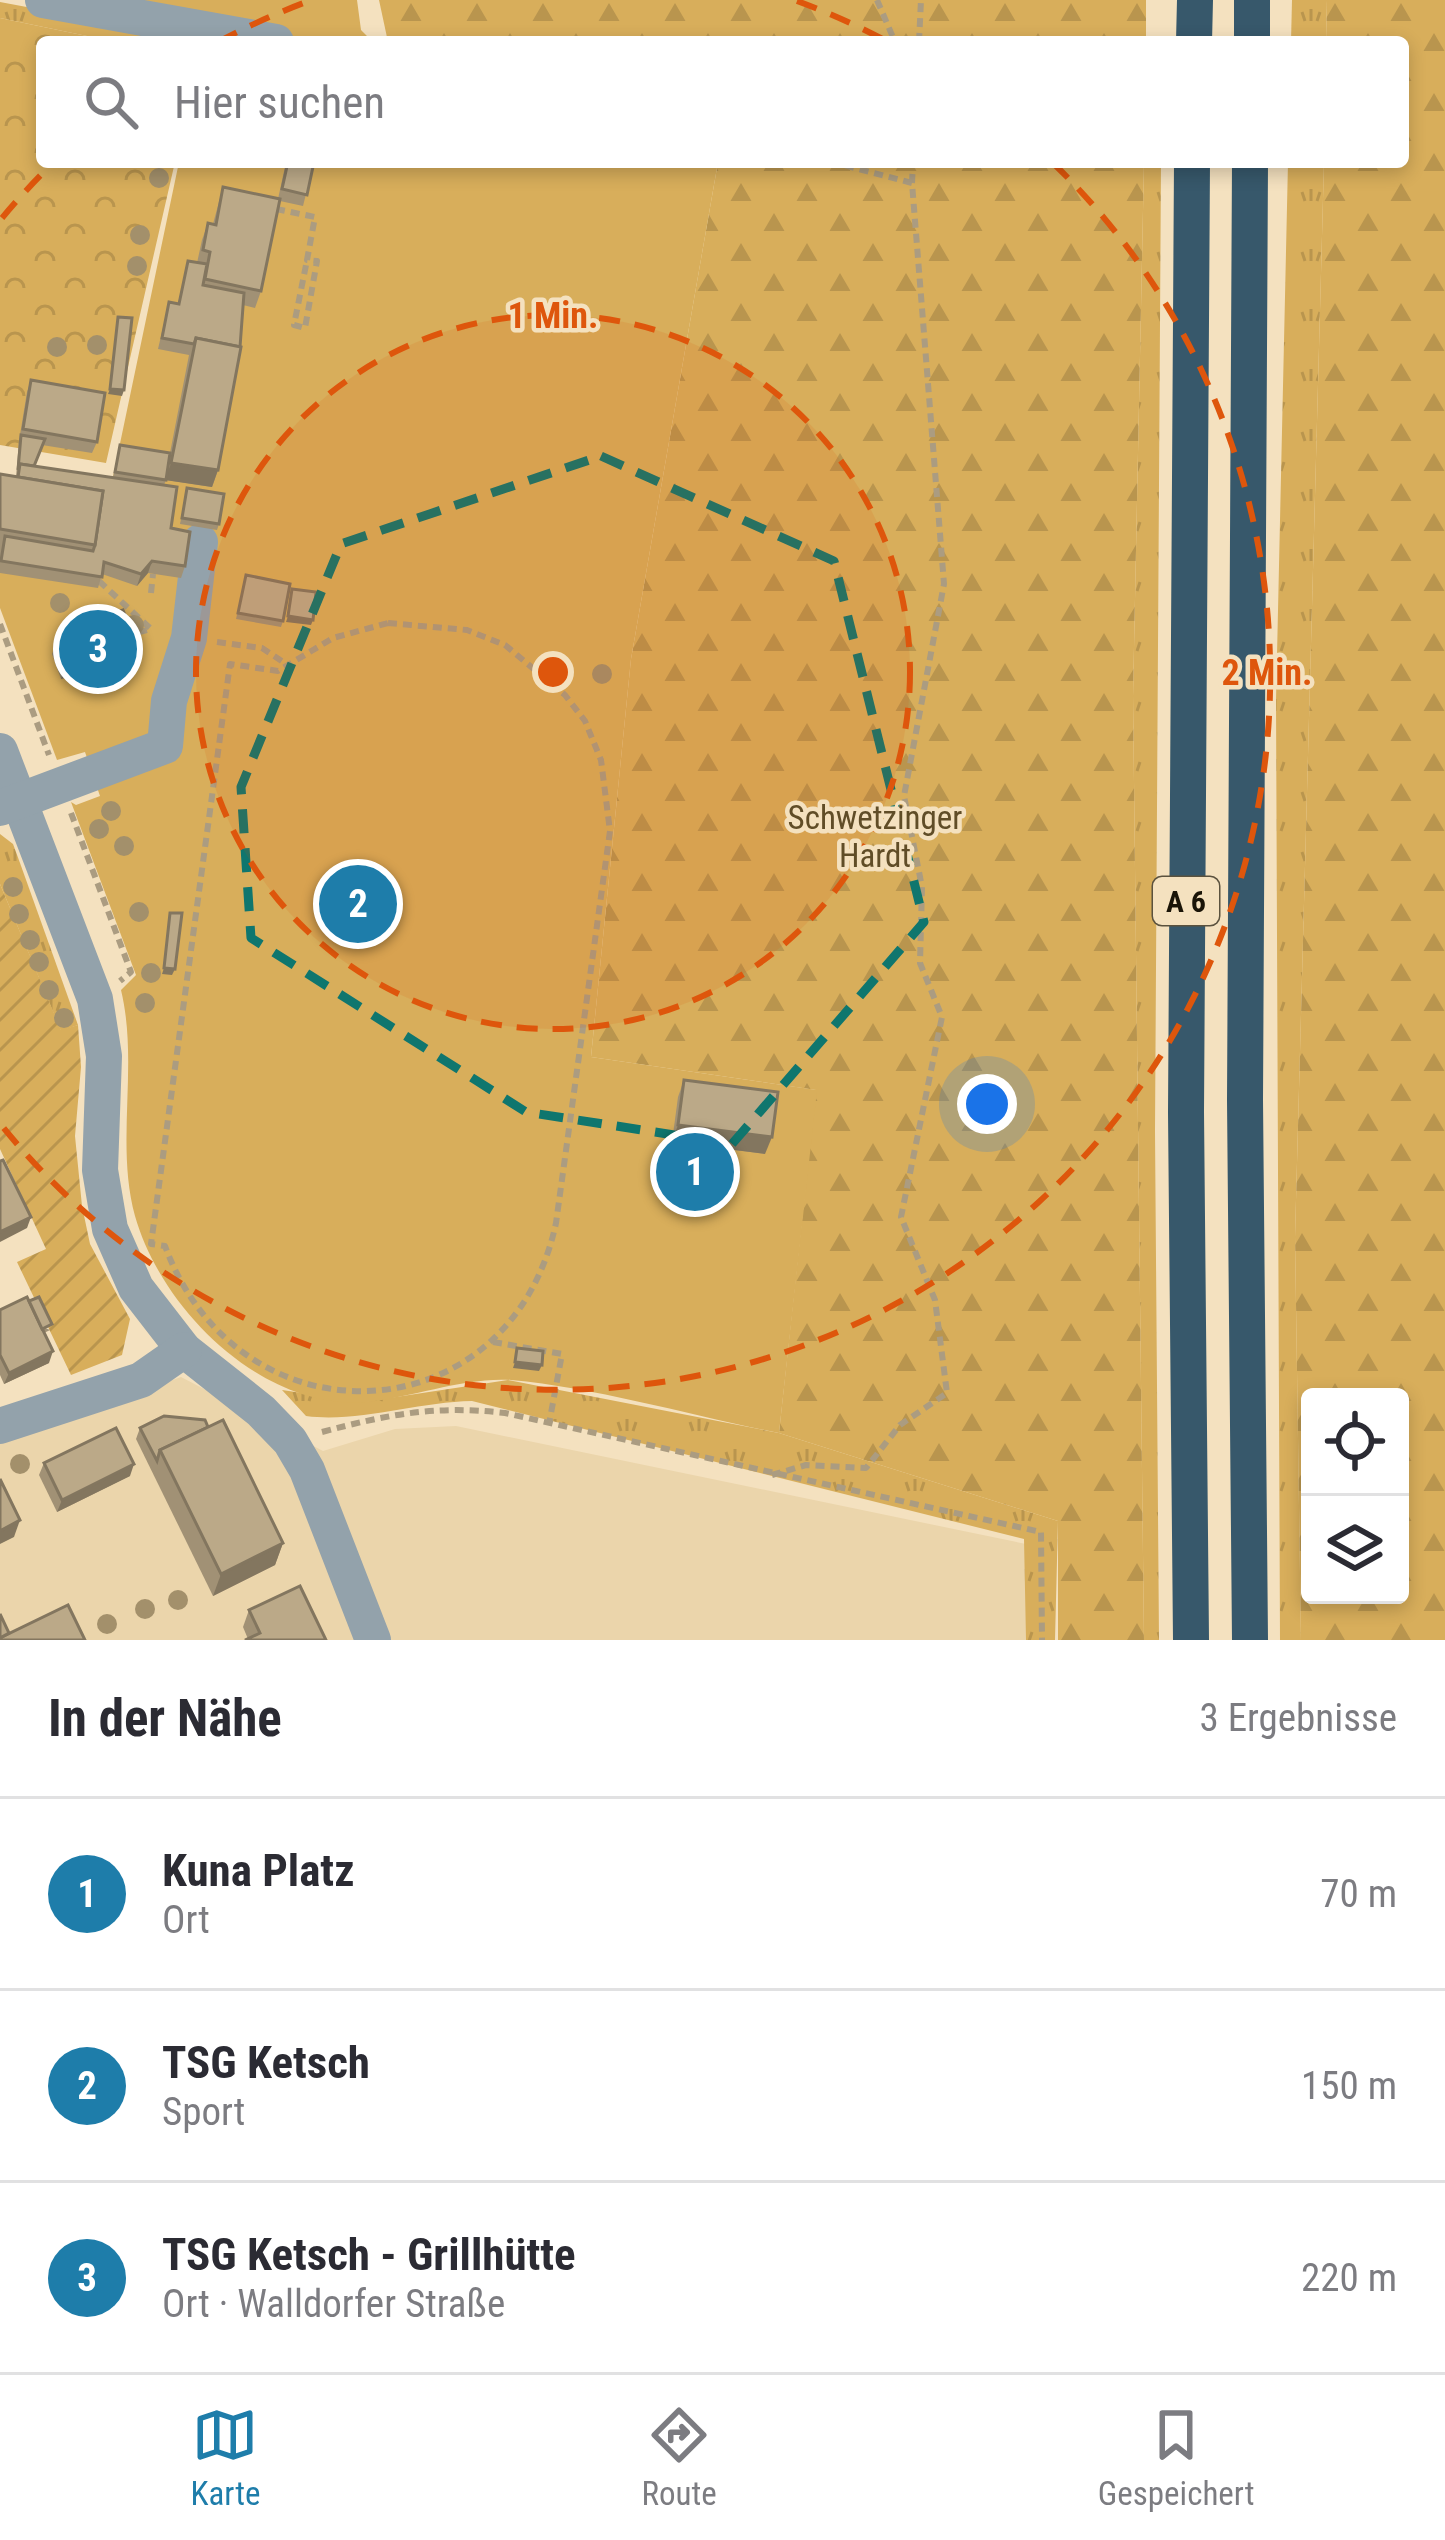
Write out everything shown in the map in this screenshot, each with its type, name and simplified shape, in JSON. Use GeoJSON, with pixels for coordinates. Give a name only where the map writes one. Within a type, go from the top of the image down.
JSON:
{"type":"FeatureCollection","features":[{"type":"Feature","properties":{"kind":"highway"},"geometry":{"type":"LineString","coordinates":[[1194,36],[1195,0]]}},
{"type":"Feature","properties":{"kind":"highway","name":"A 6"},"geometry":{"type":"LineString","coordinates":[[1191,1640],[1186,994],[1192,168]]}},
{"type":"Feature","properties":{"kind":"highway","name":"A 6"},"geometry":{"type":"LineString","coordinates":[[1250,168],[1245,916],[1250,1640]]}},
{"type":"Feature","properties":{"kind":"street"},"geometry":{"type":"LineString","coordinates":[[43,0],[243,36]]}},
{"type":"Feature","properties":{"kind":"street"},"geometry":{"type":"LineString","coordinates":[[9,805],[165,746],[169,701],[189,638],[200,542]]}},
{"type":"Feature","properties":{"kind":"street"},"geometry":{"type":"LineString","coordinates":[[0,751],[9,805],[95,999],[104,1056],[100,1170],[110,1229],[136,1288],[184,1350],[261,1411],[290,1441],[308,1470],[374,1640]]}},
{"type":"Feature","properties":{"kind":"street"},"geometry":{"type":"LineString","coordinates":[[0,1426],[141,1380],[184,1350]]}},
{"type":"Feature","properties":{"kind":"path"},"geometry":{"type":"LineString","coordinates":[[877,0],[892,36]]}},
{"type":"Feature","properties":{"kind":"path"},"geometry":{"type":"LineString","coordinates":[[919,36],[921,0]]}},
{"type":"Feature","properties":{"kind":"path"},"geometry":{"type":"LineString","coordinates":[[855,168],[911,183]]}},
{"type":"Feature","properties":{"kind":"path"},"geometry":{"type":"LineString","coordinates":[[772,1475],[806,1465],[866,1468],[900,1424],[946,1393],[935,1300],[901,1216],[942,1017],[920,963],[922,887],[904,796],[944,584],[912,168]]}},
{"type":"Feature","properties":{"kind":"path"},"geometry":{"type":"LineString","coordinates":[[276,208],[315,217],[307,260],[299,274],[294,325],[305,328],[317,261],[307,260]]}},
{"type":"Feature","properties":{"kind":"path"},"geometry":{"type":"LineString","coordinates":[[151,593],[153,574]]}},
{"type":"Feature","properties":{"kind":"path"},"geometry":{"type":"LineString","coordinates":[[99,581],[151,629],[125,636]]}},
{"type":"Feature","properties":{"kind":"path"},"geometry":{"type":"LineString","coordinates":[[120,597],[121,587]]}},
{"type":"Feature","properties":{"kind":"path"},"geometry":{"type":"LineString","coordinates":[[388,623],[467,630],[505,645],[536,666],[585,722],[601,760],[610,831],[556,1223],[530,1298],[490,1342],[463,1365],[416,1386],[352,1390],[287,1379],[235,1351],[186,1292],[165,1246],[151,1244],[230,664],[278,671],[362,628],[388,623]]}},
{"type":"Feature","properties":{"kind":"path"},"geometry":{"type":"LineString","coordinates":[[0,624],[131,972],[114,986]]}},
{"type":"Feature","properties":{"kind":"path"},"geometry":{"type":"LineString","coordinates":[[189,638],[262,648],[286,664]]}},
{"type":"Feature","properties":{"kind":"path"},"geometry":{"type":"LineString","coordinates":[[490,1342],[562,1354],[549,1424]]}},
{"type":"Feature","properties":{"kind":"path"},"geometry":{"type":"LineString","coordinates":[[290,1441],[446,1406],[549,1424],[1041,1532],[1042,1640]]}},
{"type":"Feature","properties":{"kind":"highlighted area"},"geometry":{"type":"Polygon","coordinates":[[[601,456],[834,561],[924,922],[732,1144],[526,1112],[251,938],[241,787],[341,544],[601,456]]]}},
{"type":"Feature","properties":{"kind":"shaded area"},"geometry":{"type":"Polygon","coordinates":[[[181,1377],[323,1451],[395,1429],[456,1426],[1031,1545],[1030,1640],[0,1640],[0,1442],[181,1377]]]}},
{"type":"Feature","properties":{"kind":"green space"},"geometry":{"type":"Polygon","coordinates":[[[125,0],[357,0],[361,30],[367,36],[194,36],[125,0]]]}},
{"type":"Feature","properties":{"kind":"green space"},"geometry":{"type":"Polygon","coordinates":[[[379,0],[1146,0],[1146,36],[387,36],[379,0]]]}},
{"type":"Feature","properties":{"kind":"green space"},"geometry":{"type":"Polygon","coordinates":[[[1292,0],[1327,0],[1326,36],[1291,36],[1292,0]]]}},
{"type":"Feature","properties":{"kind":"green space"},"geometry":{"type":"Polygon","coordinates":[[[1327,0],[1445,0],[1445,1640],[1301,1640],[1295,1237],[1324,168],[1409,168],[1409,36],[1326,36],[1327,0]]]}},
{"type":"Feature","properties":{"kind":"green space"},"geometry":{"type":"Polygon","coordinates":[[[0,2],[177,36],[87,36],[0,18],[0,2]]]}},
{"type":"Feature","properties":{"kind":"green space"},"geometry":{"type":"Polygon","coordinates":[[[0,18],[87,36],[36,36],[36,168],[174,168],[106,463],[0,445],[0,18]]]}},
{"type":"Feature","properties":{"kind":"green space"},"geometry":{"type":"Polygon","coordinates":[[[178,168],[717,168],[631,659],[591,1057],[817,1090],[779,1433],[611,1396],[511,1380],[476,1381],[367,1402],[329,1400],[291,1390],[255,1372],[222,1348],[168,1286],[148,1252],[129,1188],[128,1047],[121,990],[136,975],[71,802],[76,805],[100,796],[85,752],[57,760],[0,608],[0,492],[113,477],[178,168]]]}},
{"type":"Feature","properties":{"kind":"green space","name":"Schwetzinger Hardt"},"geometry":{"type":"Polygon","coordinates":[[[717,168],[1144,168],[1133,696],[1144,1640],[1058,1640],[1058,1521],[779,1433],[816,1090],[591,1057],[631,659],[717,168]]]}},
{"type":"Feature","properties":{"kind":"green space"},"geometry":{"type":"Polygon","coordinates":[[[1144,168],[1161,168],[1155,1131],[1159,1640],[1144,1640],[1133,696],[1144,168]]]}},
{"type":"Feature","properties":{"kind":"green space"},"geometry":{"type":"Polygon","coordinates":[[[1288,168],[1324,168],[1295,1237],[1301,1640],[1280,1640],[1276,700],[1288,168]]]}},
{"type":"Feature","properties":{"kind":"green space"},"geometry":{"type":"Polygon","coordinates":[[[0,834],[13,844],[78,1025],[61,1031],[0,884],[0,834]]]}},
{"type":"Feature","properties":{"kind":"green space"},"geometry":{"type":"Polygon","coordinates":[[[0,884],[61,1030],[78,1025],[81,1067],[75,1136],[82,1206],[90,1244],[130,1319],[122,1355],[71,1375],[17,1262],[46,1249],[0,1149],[0,884]]]}},
{"type":"Feature","properties":{"kind":"green space"},"geometry":{"type":"Polygon","coordinates":[[[508,1380],[779,1433],[1058,1521],[1055,1640],[1026,1640],[1024,1539],[472,1401],[367,1415],[306,1416],[282,1390],[363,1402],[508,1380]]]}},
{"type":"Feature","properties":{"kind":"building"},"geometry":{"type":"Polygon","coordinates":[[[287,168],[313,168],[307,195],[282,189],[287,168]]]}},
{"type":"Feature","properties":{"kind":"building"},"geometry":{"type":"Polygon","coordinates":[[[223,187],[280,199],[261,291],[205,279],[208,223],[216,225],[223,187]]]}},
{"type":"Feature","properties":{"kind":"building"},"geometry":{"type":"Polygon","coordinates":[[[188,261],[207,264],[203,285],[244,293],[240,347],[196,338],[194,344],[162,338],[169,302],[179,304],[188,261]]]}},
{"type":"Feature","properties":{"kind":"building"},"geometry":{"type":"Polygon","coordinates":[[[118,317],[132,318],[124,390],[110,389],[118,317]]]}},
{"type":"Feature","properties":{"kind":"building"},"geometry":{"type":"Polygon","coordinates":[[[196,338],[241,347],[218,470],[171,463],[196,338]]]}},
{"type":"Feature","properties":{"kind":"building"},"geometry":{"type":"Polygon","coordinates":[[[31,380],[105,393],[97,442],[23,429],[31,380]]]}},
{"type":"Feature","properties":{"kind":"building"},"geometry":{"type":"Polygon","coordinates":[[[21,435],[45,439],[34,466],[20,464],[18,470],[21,435]]]}},
{"type":"Feature","properties":{"kind":"building"},"geometry":{"type":"Polygon","coordinates":[[[120,445],[170,453],[166,480],[115,472],[120,445]]]}},
{"type":"Feature","properties":{"kind":"building"},"geometry":{"type":"Polygon","coordinates":[[[20,464],[177,487],[171,528],[190,532],[185,566],[152,561],[141,574],[104,562],[102,577],[1,561],[5,536],[93,551],[95,545],[103,491],[18,477],[20,464]]]}},
{"type":"Feature","properties":{"kind":"building"},"geometry":{"type":"Polygon","coordinates":[[[0,474],[103,491],[95,545],[0,529],[0,474]]]}},
{"type":"Feature","properties":{"kind":"building"},"geometry":{"type":"Polygon","coordinates":[[[187,488],[224,494],[219,524],[182,518],[187,488]]]}},
{"type":"Feature","properties":{"kind":"building"},"geometry":{"type":"Polygon","coordinates":[[[246,575],[290,584],[283,621],[238,613],[246,575]]]}},
{"type":"Feature","properties":{"kind":"building"},"geometry":{"type":"Polygon","coordinates":[[[292,589],[316,592],[313,620],[288,616],[292,589]]]}},
{"type":"Feature","properties":{"kind":"building"},"geometry":{"type":"Polygon","coordinates":[[[123,610],[137,646],[65,667],[56,643],[84,632],[82,626],[123,610]]]}},
{"type":"Feature","properties":{"kind":"building"},"geometry":{"type":"Polygon","coordinates":[[[170,913],[182,913],[175,969],[164,968],[170,913]]]}},
{"type":"Feature","properties":{"kind":"building"},"geometry":{"type":"Polygon","coordinates":[[[684,1080],[778,1092],[772,1137],[678,1125],[684,1080]]]}},
{"type":"Feature","properties":{"kind":"building"},"geometry":{"type":"Polygon","coordinates":[[[0,1161],[31,1217],[0,1232],[0,1161]]]}},
{"type":"Feature","properties":{"kind":"building"},"geometry":{"type":"Polygon","coordinates":[[[27,1297],[53,1351],[9,1373],[0,1355],[0,1310],[27,1297]]]}},
{"type":"Feature","properties":{"kind":"building"},"geometry":{"type":"Polygon","coordinates":[[[39,1297],[52,1324],[42,1329],[29,1301],[39,1297]]]}},
{"type":"Feature","properties":{"kind":"building"},"geometry":{"type":"Polygon","coordinates":[[[517,1348],[543,1351],[542,1365],[515,1362],[517,1348]]]}},
{"type":"Feature","properties":{"kind":"building"},"geometry":{"type":"Polygon","coordinates":[[[164,1416],[205,1420],[208,1427],[160,1450],[157,1461],[140,1428],[164,1416]]]}},
{"type":"Feature","properties":{"kind":"building"},"geometry":{"type":"Polygon","coordinates":[[[223,1420],[283,1543],[221,1574],[160,1450],[223,1420]]]}},
{"type":"Feature","properties":{"kind":"building"},"geometry":{"type":"Polygon","coordinates":[[[116,1428],[134,1464],[62,1500],[44,1463],[116,1428]]]}},
{"type":"Feature","properties":{"kind":"building"},"geometry":{"type":"Polygon","coordinates":[[[0,1479],[20,1520],[0,1531],[0,1479]]]}},
{"type":"Feature","properties":{"kind":"building"},"geometry":{"type":"Polygon","coordinates":[[[300,1586],[326,1640],[245,1640],[260,1633],[249,1610],[300,1586]]]}},
{"type":"Feature","properties":{"kind":"building"},"geometry":{"type":"Polygon","coordinates":[[[68,1605],[85,1640],[0,1640],[0,1638],[68,1605]]]}},
{"type":"Feature","properties":{"kind":"building"},"geometry":{"type":"Polygon","coordinates":[[[0,1614],[9,1633],[0,1638],[0,1614]]]}},
{"type":"Feature","properties":{"kind":"place","name":"TSG Ketsch - Grillhütte"},"geometry":{"type":"Point","coordinates":[98,649]}},
{"type":"Feature","properties":{"kind":"place","name":"TSG Ketsch"},"geometry":{"type":"Point","coordinates":[358,904]}},
{"type":"Feature","properties":{"kind":"place","name":"Kuna Platz"},"geometry":{"type":"Point","coordinates":[695,1172]}}]}
